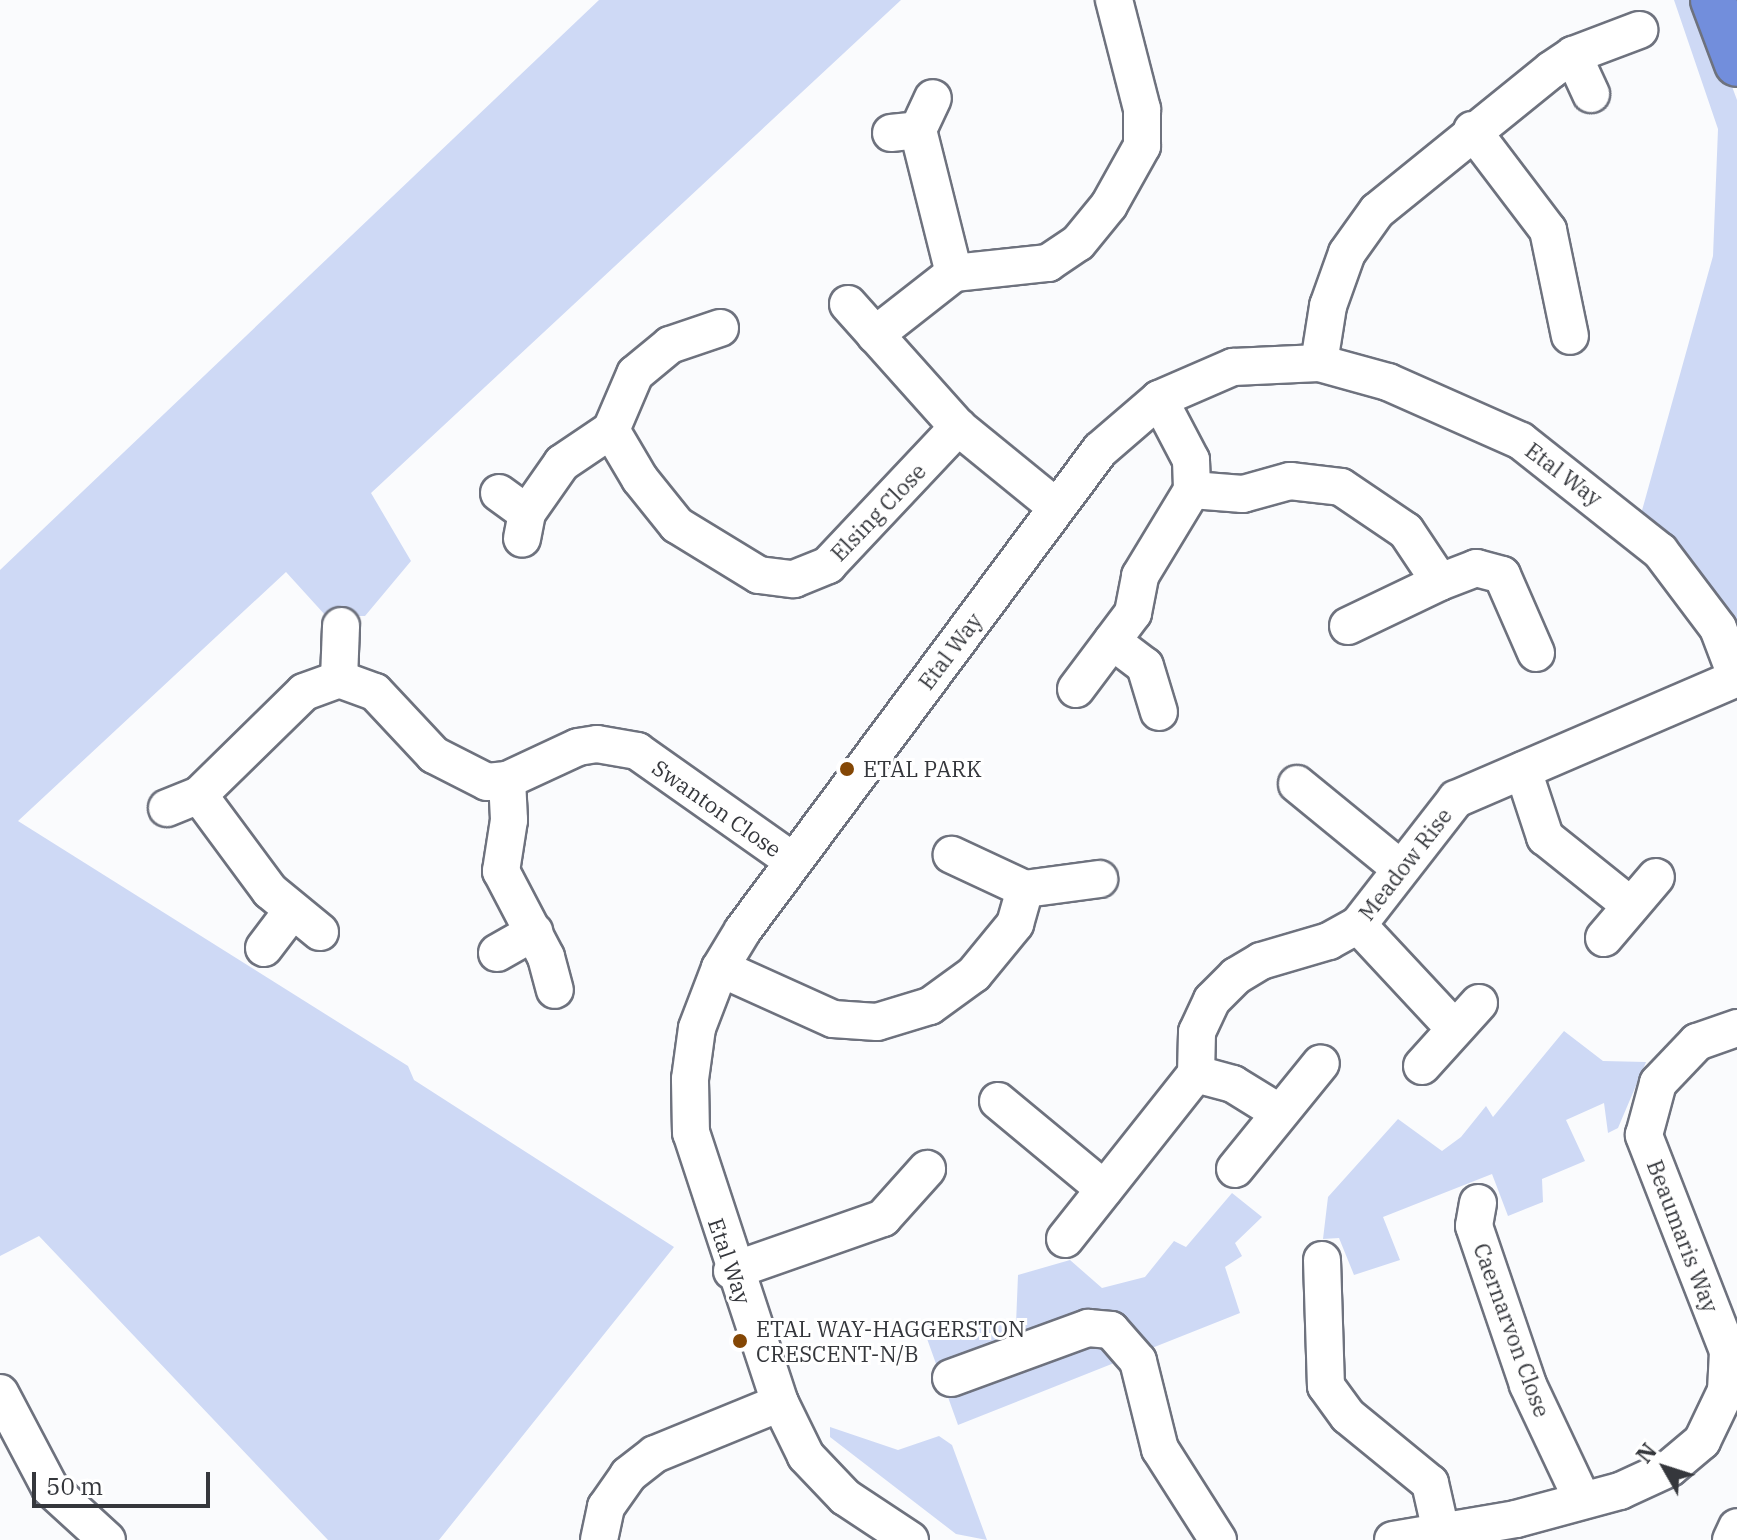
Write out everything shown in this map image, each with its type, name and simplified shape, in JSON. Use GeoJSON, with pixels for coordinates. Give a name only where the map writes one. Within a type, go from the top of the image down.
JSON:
{"type":"FeatureCollection","features":[{"type":"Feature","properties":{"kind":"highway"},"geometry":{"type":"LineString","coordinates":[[1713,0],[1737,64]]}},
{"type":"Feature","properties":{"kind":"street"},"geometry":{"type":"LineString","coordinates":[[875,335],[954,273],[1048,263],[1078,243],[1109,205],[1142,146],[1142,109],[1114,0]]}},
{"type":"Feature","properties":{"kind":"street"},"geometry":{"type":"LineString","coordinates":[[1319,363],[1328,306],[1347,253],[1377,211],[1472,130],[1573,55],[1639,30]]}},
{"type":"Feature","properties":{"kind":"street"},"geometry":{"type":"LineString","coordinates":[[1573,55],[1591,94]]}},
{"type":"Feature","properties":{"kind":"street"},"geometry":{"type":"LineString","coordinates":[[933,98],[904,132],[954,273]]}},
{"type":"Feature","properties":{"kind":"street"},"geometry":{"type":"LineString","coordinates":[[1472,130],[1548,230],[1570,336]]}},
{"type":"Feature","properties":{"kind":"street"},"geometry":{"type":"LineString","coordinates":[[848,304],[958,427],[1056,507]]}},
{"type":"Feature","properties":{"kind":"street"},"geometry":{"type":"LineString","coordinates":[[516,515],[562,463],[611,430],[620,400],[635,374],[670,345],[720,328]]}},
{"type":"Feature","properties":{"kind":"street","name":"Etal Way"},"geometry":{"type":"LineString","coordinates":[[910,1540],[835,1487],[806,1456],[780,1403],[732,1271],[691,1133],[690,1079],[697,1028],[720,968],[793,861],[1100,450],[1159,399],[1233,367],[1319,363],[1388,382],[1466,413],[1521,441],[1580,484],[1660,551],[1718,628],[1737,678]]}},
{"type":"Feature","properties":{"kind":"street"},"geometry":{"type":"LineString","coordinates":[[1076,689],[1133,613],[1140,576],[1192,490],[1191,460],[1159,399]]}},
{"type":"Feature","properties":{"kind":"street","name":"Elsing Close"},"geometry":{"type":"LineString","coordinates":[[611,430],[640,479],[677,525],[759,575],[794,579],[828,565],[958,427]]}},
{"type":"Feature","properties":{"kind":"street"},"geometry":{"type":"LineString","coordinates":[[1192,490],[1243,494],[1290,481],[1341,487],[1406,531],[1440,582]]}},
{"type":"Feature","properties":{"kind":"street"},"geometry":{"type":"LineString","coordinates":[[1348,626],[1476,568],[1502,575],[1536,653]]}},
{"type":"Feature","properties":{"kind":"street"},"geometry":{"type":"LineString","coordinates":[[339,679],[341,626]]}},
{"type":"Feature","properties":{"kind":"street"},"geometry":{"type":"LineString","coordinates":[[1112,641],[1145,666],[1159,712]]}},
{"type":"Feature","properties":{"kind":"street","name":"Meadow Rise"},"geometry":{"type":"LineString","coordinates":[[1196,1074],[1197,1032],[1212,1000],[1236,976],[1261,961],[1329,941],[1358,925],[1456,799],[1737,678]]}},
{"type":"Feature","properties":{"kind":"street"},"geometry":{"type":"LineString","coordinates":[[264,948],[306,921],[183,802],[304,692],[339,679],[375,692],[434,755],[461,773],[487,782],[507,780],[509,820],[501,871],[509,895],[534,932],[555,990]]}},
{"type":"Feature","properties":{"kind":"street","name":"Swanton Close"},"geometry":{"type":"LineString","coordinates":[[507,780],[578,747],[597,744],[637,751],[793,861]]}},
{"type":"Feature","properties":{"kind":"street"},"geometry":{"type":"LineString","coordinates":[[1523,770],[1545,837],[1631,906]]}},
{"type":"Feature","properties":{"kind":"street"},"geometry":{"type":"LineString","coordinates":[[1297,784],[1401,869]]}},
{"type":"Feature","properties":{"kind":"street"},"geometry":{"type":"LineString","coordinates":[[952,855],[1025,889],[1099,879]]}},
{"type":"Feature","properties":{"kind":"street"},"geometry":{"type":"LineString","coordinates":[[1604,938],[1656,877]]}},
{"type":"Feature","properties":{"kind":"street"},"geometry":{"type":"LineString","coordinates":[[720,968],[833,1019],[877,1022],[930,1006],[974,974],[1015,924],[1025,889]]}},
{"type":"Feature","properties":{"kind":"street"},"geometry":{"type":"LineString","coordinates":[[1358,925],[1455,1029]]}},
{"type":"Feature","properties":{"kind":"street"},"geometry":{"type":"LineString","coordinates":[[497,953],[534,932]]}},
{"type":"Feature","properties":{"kind":"street"},"geometry":{"type":"LineString","coordinates":[[1422,1066],[1479,1003]]}},
{"type":"Feature","properties":{"kind":"street","name":"Beaumaris Way"},"geometry":{"type":"LineString","coordinates":[[1393,1540],[1516,1519],[1620,1491],[1670,1468],[1702,1441],[1726,1391],[1728,1351],[1644,1135],[1658,1083],[1697,1042],[1737,1028]]}},
{"type":"Feature","properties":{"kind":"street"},"geometry":{"type":"LineString","coordinates":[[1235,1169],[1321,1063]]}},
{"type":"Feature","properties":{"kind":"street"},"geometry":{"type":"LineString","coordinates":[[1065,1239],[1196,1074],[1233,1084],[1280,1113]]}},
{"type":"Feature","properties":{"kind":"street"},"geometry":{"type":"LineString","coordinates":[[998,1101],[1104,1189]]}},
{"type":"Feature","properties":{"kind":"street"},"geometry":{"type":"LineString","coordinates":[[732,1271],[883,1218],[927,1169]]}},
{"type":"Feature","properties":{"kind":"street","name":"Caernarvon Close"},"geometry":{"type":"LineString","coordinates":[[1478,1203],[1474,1226],[1528,1385],[1582,1499]]}},
{"type":"Feature","properties":{"kind":"street"},"geometry":{"type":"LineString","coordinates":[[1322,1260],[1326,1386],[1348,1416],[1430,1483],[1441,1534]]}},
{"type":"Feature","properties":{"kind":"street"},"geometry":{"type":"LineString","coordinates":[[951,1378],[1088,1328],[1111,1330],[1138,1361],[1160,1449],[1218,1540]]}},
{"type":"Feature","properties":{"kind":"street"},"geometry":{"type":"LineString","coordinates":[[0,1393],[50,1488],[107,1540]]}},
{"type":"Feature","properties":{"kind":"street"},"geometry":{"type":"LineString","coordinates":[[599,1540],[606,1507],[628,1475],[655,1454],[780,1403]]}},
{"type":"Feature","properties":{"kind":"street"},"geometry":{"type":"LineString","coordinates":[[1731,1540],[1737,1527]]}},
{"type":"Feature","properties":{"kind":"shaded area"},"geometry":{"type":"Polygon","coordinates":[[[599,0],[901,0],[371,493],[411,561],[365,616],[326,616],[286,572],[18,821],[408,1066],[414,1080],[674,1247],[439,1540],[328,1540],[39,1236],[0,1256],[0,570],[599,0]]]}},
{"type":"Feature","properties":{"kind":"shaded area"},"geometry":{"type":"Polygon","coordinates":[[[1674,0],[1700,0],[1737,100],[1737,625],[1683,552],[1641,514],[1713,256],[1718,129],[1674,0]]]}},
{"type":"Feature","properties":{"kind":"shaded area"},"geometry":{"type":"Polygon","coordinates":[[[1564,1031],[1603,1061],[1646,1062],[1618,1128],[1608,1133],[1604,1103],[1566,1120],[1585,1161],[1542,1179],[1543,1202],[1508,1216],[1492,1174],[1383,1217],[1400,1260],[1354,1275],[1339,1238],[1323,1239],[1328,1197],[1398,1119],[1442,1151],[1461,1137],[1486,1106],[1493,1117],[1564,1031]]]}},
{"type":"Feature","properties":{"kind":"shaded area"},"geometry":{"type":"Polygon","coordinates":[[[1232,1193],[1262,1217],[1235,1243],[1242,1256],[1225,1267],[1240,1313],[958,1425],[921,1322],[1016,1324],[1018,1275],[1070,1260],[1102,1288],[1145,1277],[1174,1241],[1186,1247],[1232,1193]]]}},
{"type":"Feature","properties":{"kind":"shaded area"},"geometry":{"type":"Polygon","coordinates":[[[830,1427],[898,1450],[939,1436],[952,1445],[987,1540],[956,1534],[830,1437],[830,1427]]]}},
{"type":"Feature","properties":{"kind":"place","name":"ETAL PARK"},"geometry":{"type":"Point","coordinates":[847,769]}},
{"type":"Feature","properties":{"kind":"place","name":"ETAL WAY-HAGGERSTON CRESCENT-N/B"},"geometry":{"type":"Point","coordinates":[740,1341]}}]}
